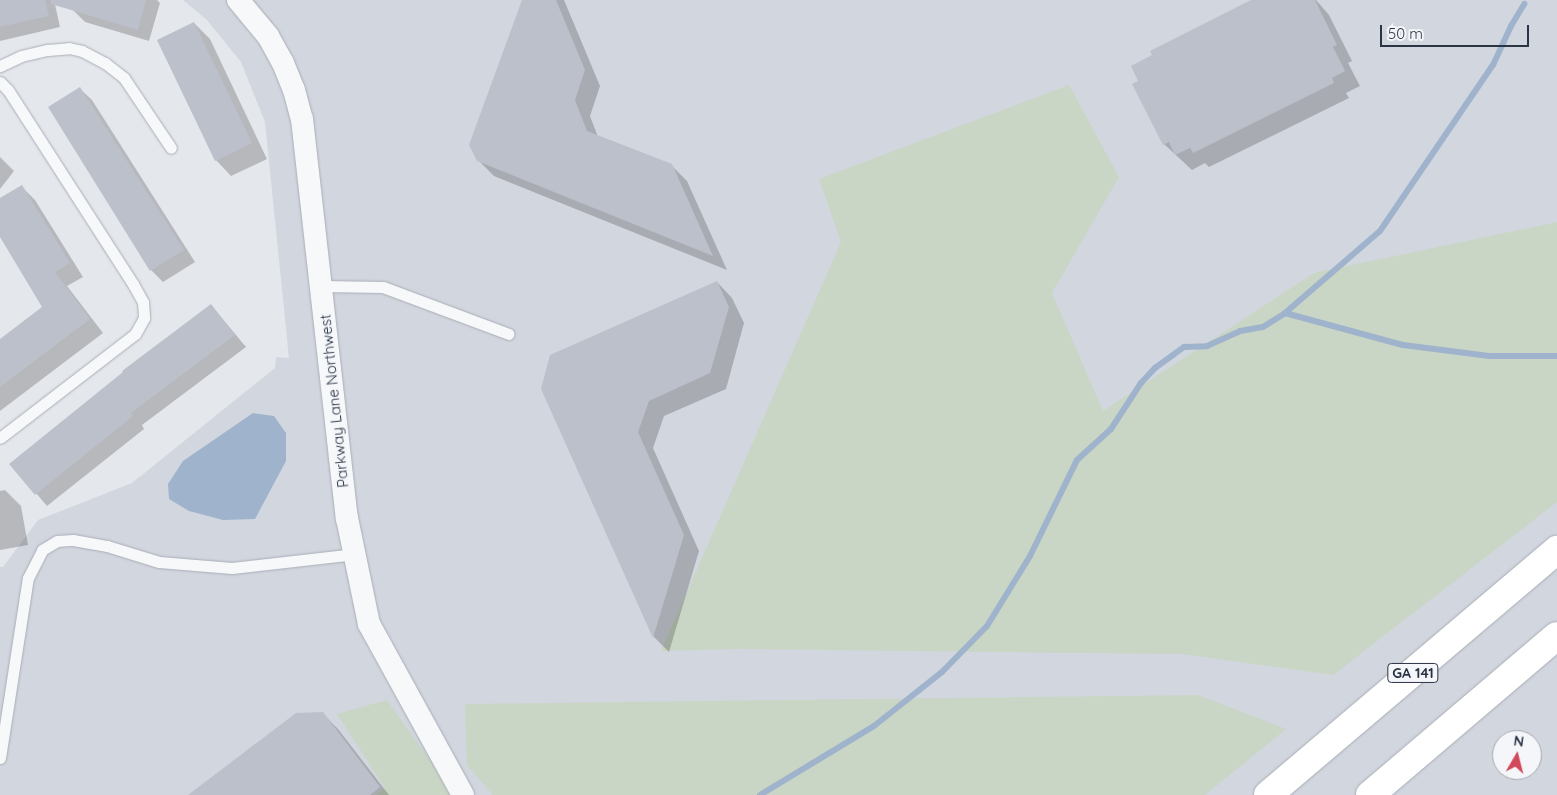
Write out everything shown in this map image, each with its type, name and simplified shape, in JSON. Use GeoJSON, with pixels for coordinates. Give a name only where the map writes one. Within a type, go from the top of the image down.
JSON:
{"type":"FeatureCollection","features":[{"type":"Feature","properties":{"kind":"highway","name":"GA 141"},"geometry":{"type":"LineString","coordinates":[[1268,795],[1557,550]]}},
{"type":"Feature","properties":{"kind":"highway"},"geometry":{"type":"LineString","coordinates":[[1370,795],[1557,636]]}},
{"type":"Feature","properties":{"kind":"street","name":"Parkway Lane Northwest"},"geometry":{"type":"LineString","coordinates":[[238,0],[268,36],[294,90],[302,119],[347,518],[369,624],[463,795]]}},
{"type":"Feature","properties":{"kind":"lane"},"geometry":{"type":"LineString","coordinates":[[0,66],[21,56],[48,50],[69,48],[82,51],[105,63],[124,78],[171,148]]}},
{"type":"Feature","properties":{"kind":"lane"},"geometry":{"type":"LineString","coordinates":[[0,82],[8,90],[133,284],[143,302],[144,318],[135,334],[0,438]]}},
{"type":"Feature","properties":{"kind":"lane"},"geometry":{"type":"LineString","coordinates":[[321,286],[383,286],[509,334]]}},
{"type":"Feature","properties":{"kind":"lane"},"geometry":{"type":"LineString","coordinates":[[0,758],[28,578],[42,550],[56,541],[73,540],[106,546],[160,562],[232,568],[355,554]]}},
{"type":"Feature","properties":{"kind":"shaded area"},"geometry":{"type":"Polygon","coordinates":[[[183,0],[1557,0],[1557,795],[0,795],[0,567],[3,567],[38,520],[132,483],[275,368],[276,357],[289,358],[265,122],[241,62],[207,20],[183,0]]]}},
{"type":"Feature","properties":{"kind":"green space"},"geometry":{"type":"Polygon","coordinates":[[[1069,85],[1119,177],[1052,293],[1103,411],[1314,273],[1557,222],[1557,502],[1333,675],[1182,654],[739,649],[661,651],[841,242],[819,179],[1069,85]]]}},
{"type":"Feature","properties":{"kind":"green space"},"geometry":{"type":"Polygon","coordinates":[[[1198,695],[1286,729],[1205,795],[493,795],[467,765],[465,704],[1198,695]]]}},
{"type":"Feature","properties":{"kind":"green space"},"geometry":{"type":"Polygon","coordinates":[[[387,700],[455,795],[376,795],[385,788],[337,714],[387,700]]]}},
{"type":"Feature","properties":{"kind":"water"},"geometry":{"type":"Polygon","coordinates":[[[253,413],[274,416],[286,433],[286,461],[255,519],[223,520],[189,511],[169,499],[168,484],[183,461],[253,413]]]}},
{"type":"Feature","properties":{"kind":"building"},"geometry":{"type":"Polygon","coordinates":[[[0,0],[45,0],[49,16],[0,27],[0,0]]]}},
{"type":"Feature","properties":{"kind":"building"},"geometry":{"type":"Polygon","coordinates":[[[51,0],[146,0],[138,30],[51,4],[51,0]]]}},
{"type":"Feature","properties":{"kind":"building"},"geometry":{"type":"Polygon","coordinates":[[[522,0],[556,0],[585,70],[575,100],[587,131],[672,164],[713,256],[477,161],[469,145],[522,0]]]}},
{"type":"Feature","properties":{"kind":"building"},"geometry":{"type":"Polygon","coordinates":[[[1251,0],[1315,0],[1337,45],[1333,47],[1345,71],[1332,78],[1334,83],[1193,153],[1190,148],[1175,155],[1169,142],[1163,145],[1132,84],[1138,81],[1131,66],[1152,55],[1150,51],[1251,0]]]}},
{"type":"Feature","properties":{"kind":"building"},"geometry":{"type":"Polygon","coordinates":[[[194,22],[252,143],[215,161],[157,40],[194,22]]]}},
{"type":"Feature","properties":{"kind":"building"},"geometry":{"type":"Polygon","coordinates":[[[80,87],[184,250],[150,271],[48,107],[80,87]]]}},
{"type":"Feature","properties":{"kind":"building"},"geometry":{"type":"Polygon","coordinates":[[[22,185],[70,263],[55,272],[90,319],[0,387],[0,339],[42,307],[0,237],[0,198],[22,185]]]}},
{"type":"Feature","properties":{"kind":"building"},"geometry":{"type":"Polygon","coordinates":[[[717,281],[729,307],[710,373],[649,401],[638,432],[684,535],[653,638],[541,389],[550,355],[717,281]]]}},
{"type":"Feature","properties":{"kind":"building"},"geometry":{"type":"Polygon","coordinates":[[[211,304],[235,335],[131,413],[133,416],[35,495],[9,464],[122,371],[211,304]]]}},
{"type":"Feature","properties":{"kind":"building"},"geometry":{"type":"Polygon","coordinates":[[[323,712],[380,787],[370,795],[188,795],[296,713],[323,712]]]}},
{"type":"Feature","properties":{"kind":"waterway"},"geometry":{"type":"LineString","coordinates":[[760,795],[874,726],[942,672],[987,626],[1030,556],[1077,460],[1111,429],[1141,383],[1155,368],[1184,347],[1207,346],[1240,331],[1263,327],[1285,313],[1380,231],[1493,65],[1511,26],[1524,4]]}},
{"type":"Feature","properties":{"kind":"waterway"},"geometry":{"type":"LineString","coordinates":[[1285,313],[1403,345],[1489,356],[1557,356]]}}]}
